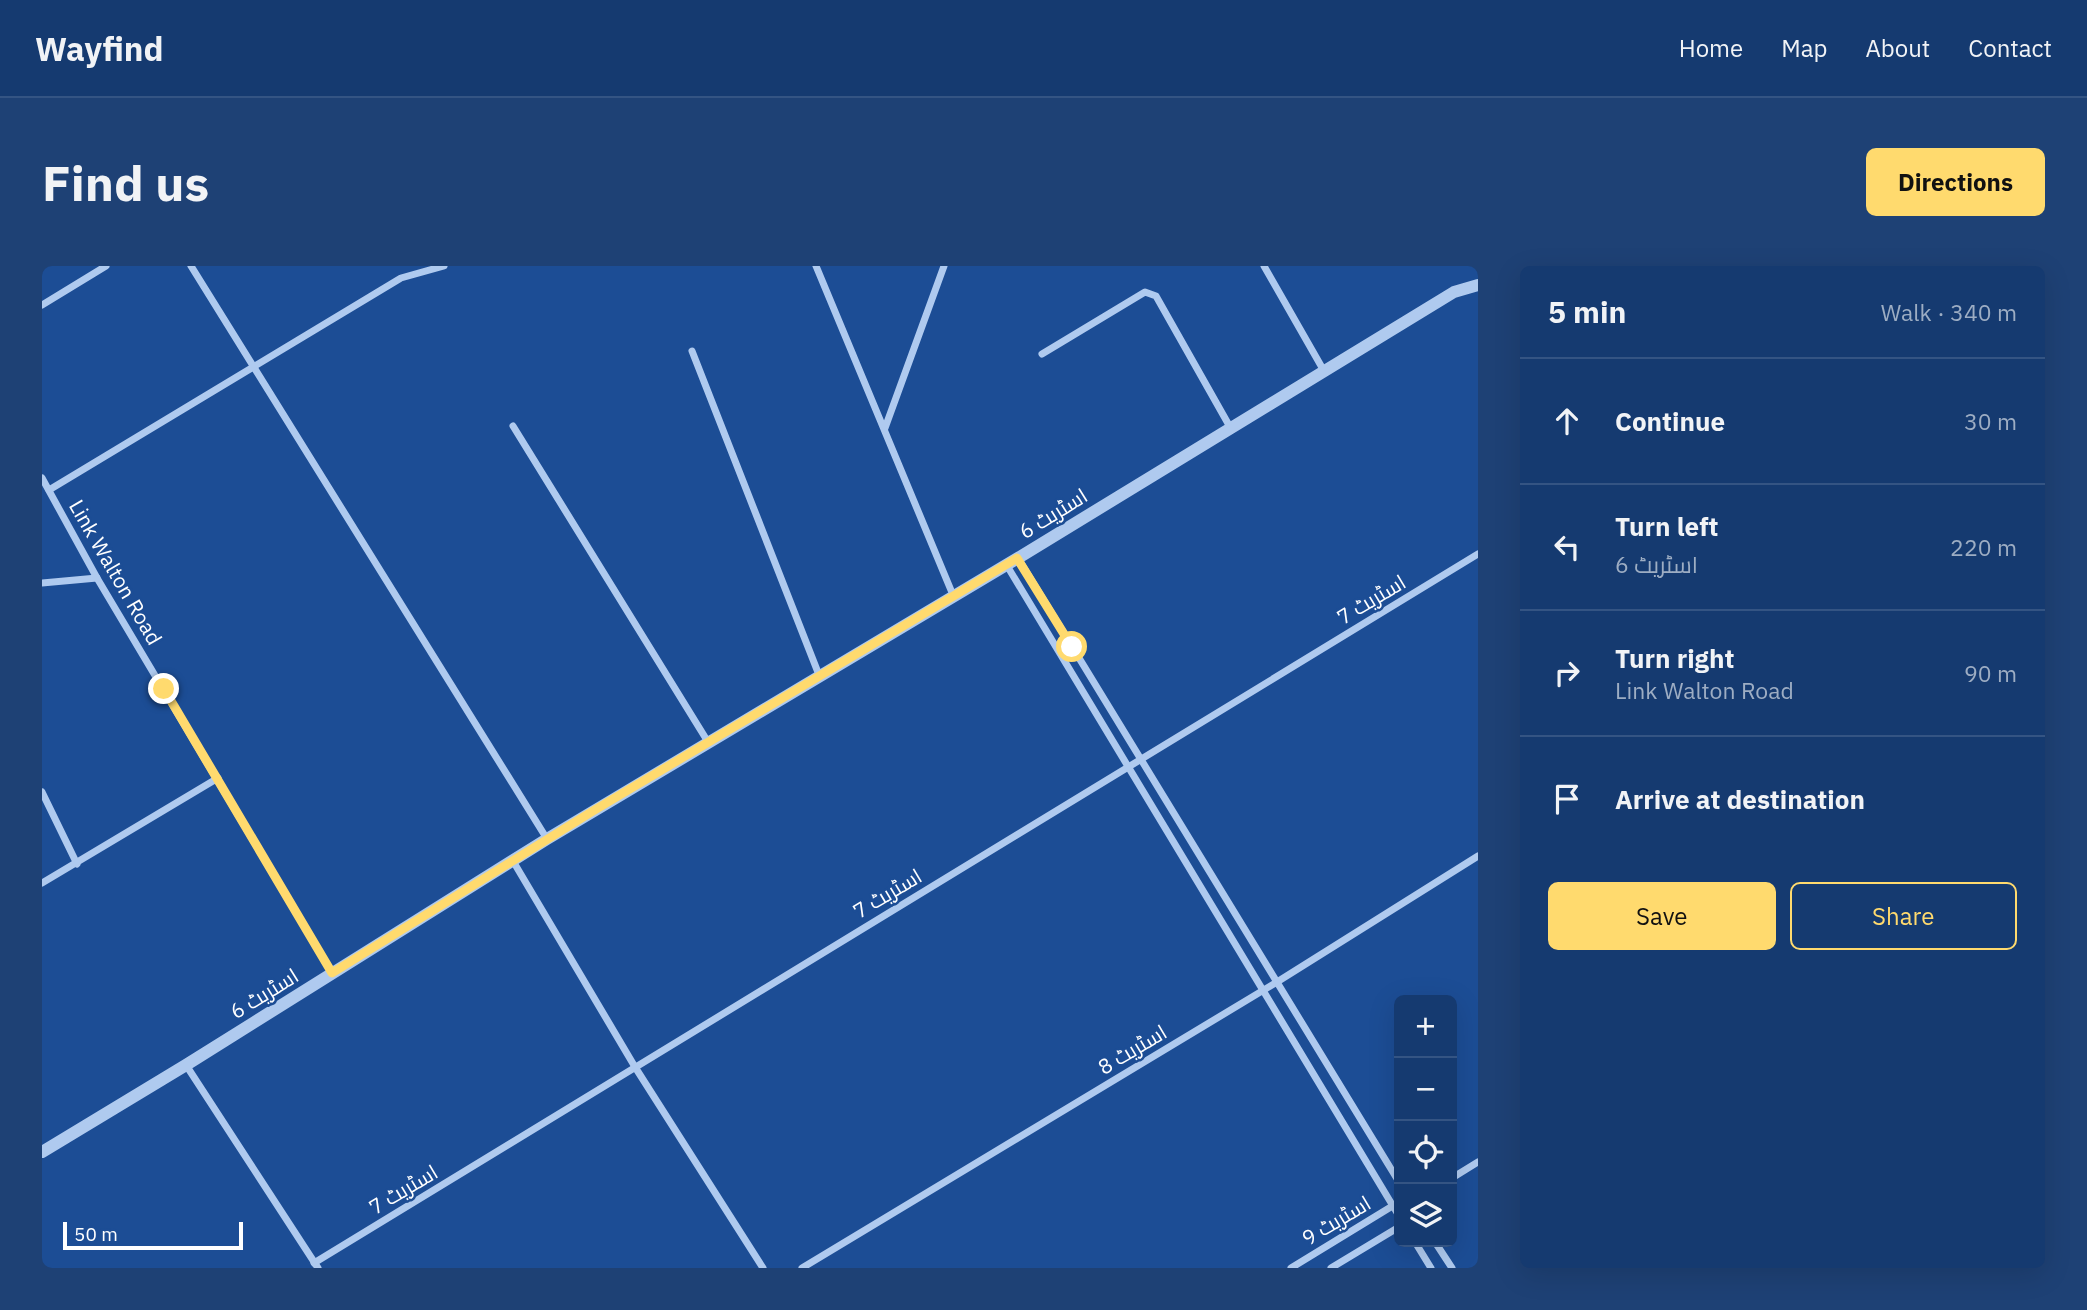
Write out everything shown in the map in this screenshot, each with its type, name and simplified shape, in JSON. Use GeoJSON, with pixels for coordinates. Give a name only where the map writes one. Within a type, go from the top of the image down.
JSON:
{"type":"FeatureCollection","features":[{"type":"Feature","properties":{"kind":"street"},"geometry":{"type":"LineString","coordinates":[[42,305],[106,266]]}},
{"type":"Feature","properties":{"kind":"street"},"geometry":{"type":"LineString","coordinates":[[191,266],[547,839]]}},
{"type":"Feature","properties":{"kind":"street"},"geometry":{"type":"LineString","coordinates":[[49,490],[401,278],[444,266]]}},
{"type":"Feature","properties":{"kind":"street"},"geometry":{"type":"LineString","coordinates":[[816,266],[953,595]]}},
{"type":"Feature","properties":{"kind":"street"},"geometry":{"type":"LineString","coordinates":[[885,429],[944,266]]}},
{"type":"Feature","properties":{"kind":"street"},"geometry":{"type":"LineString","coordinates":[[1264,266],[1324,370]]}},
{"type":"Feature","properties":{"kind":"street","name":"اسٹریٹ 6"},"geometry":{"type":"LineString","coordinates":[[42,1152],[547,839],[1454,292],[1478,285]]}},
{"type":"Feature","properties":{"kind":"street"},"geometry":{"type":"LineString","coordinates":[[1042,354],[1144,292],[1156,296],[1230,427]]}},
{"type":"Feature","properties":{"kind":"street"},"geometry":{"type":"LineString","coordinates":[[692,351],[819,675]]}},
{"type":"Feature","properties":{"kind":"street"},"geometry":{"type":"LineString","coordinates":[[513,426],[708,742]]}},
{"type":"Feature","properties":{"kind":"street","name":"Link Walton Road"},"geometry":{"type":"LineString","coordinates":[[42,478],[97,578],[332,973]]}},
{"type":"Feature","properties":{"kind":"street","name":"اسٹریٹ 7"},"geometry":{"type":"LineString","coordinates":[[316,1266],[635,1068],[1478,554]]}},
{"type":"Feature","properties":{"kind":"street"},"geometry":{"type":"LineString","coordinates":[[1012,561],[1141,759],[1394,1174]]}},
{"type":"Feature","properties":{"kind":"street"},"geometry":{"type":"LineString","coordinates":[[1012,561],[1128,767],[1394,1201]]}},
{"type":"Feature","properties":{"kind":"street"},"geometry":{"type":"LineString","coordinates":[[42,583],[97,578]]}},
{"type":"Feature","properties":{"kind":"street"},"geometry":{"type":"LineString","coordinates":[[42,883],[218,778]]}},
{"type":"Feature","properties":{"kind":"street"},"geometry":{"type":"LineString","coordinates":[[42,792],[77,864]]}},
{"type":"Feature","properties":{"kind":"street","name":"اسٹریٹ 8"},"geometry":{"type":"LineString","coordinates":[[803,1268],[1278,982],[1478,856]]}},
{"type":"Feature","properties":{"kind":"street"},"geometry":{"type":"LineString","coordinates":[[513,861],[635,1068],[763,1268]]}},
{"type":"Feature","properties":{"kind":"street"},"geometry":{"type":"LineString","coordinates":[[186,1065],[316,1266]]}},
{"type":"Feature","properties":{"kind":"street"},"geometry":{"type":"LineString","coordinates":[[1457,1175],[1478,1162]]}},
{"type":"Feature","properties":{"kind":"street","name":"اسٹریٹ 9"},"geometry":{"type":"LineString","coordinates":[[1290,1268],[1394,1205]]}},
{"type":"Feature","properties":{"kind":"street"},"geometry":{"type":"LineString","coordinates":[[1331,1268],[1394,1230]]}},
{"type":"Feature","properties":{"kind":"street"},"geometry":{"type":"LineString","coordinates":[[1418,1247],[1431,1268]]}},
{"type":"Feature","properties":{"kind":"street"},"geometry":{"type":"LineString","coordinates":[[1439,1247],[1452,1268]]}},
{"type":"Feature","properties":{"kind":"route"},"geometry":{"type":"LineString","coordinates":[[164,689],[332,973],[593,811],[1017,558],[1072,647]]}}]}
